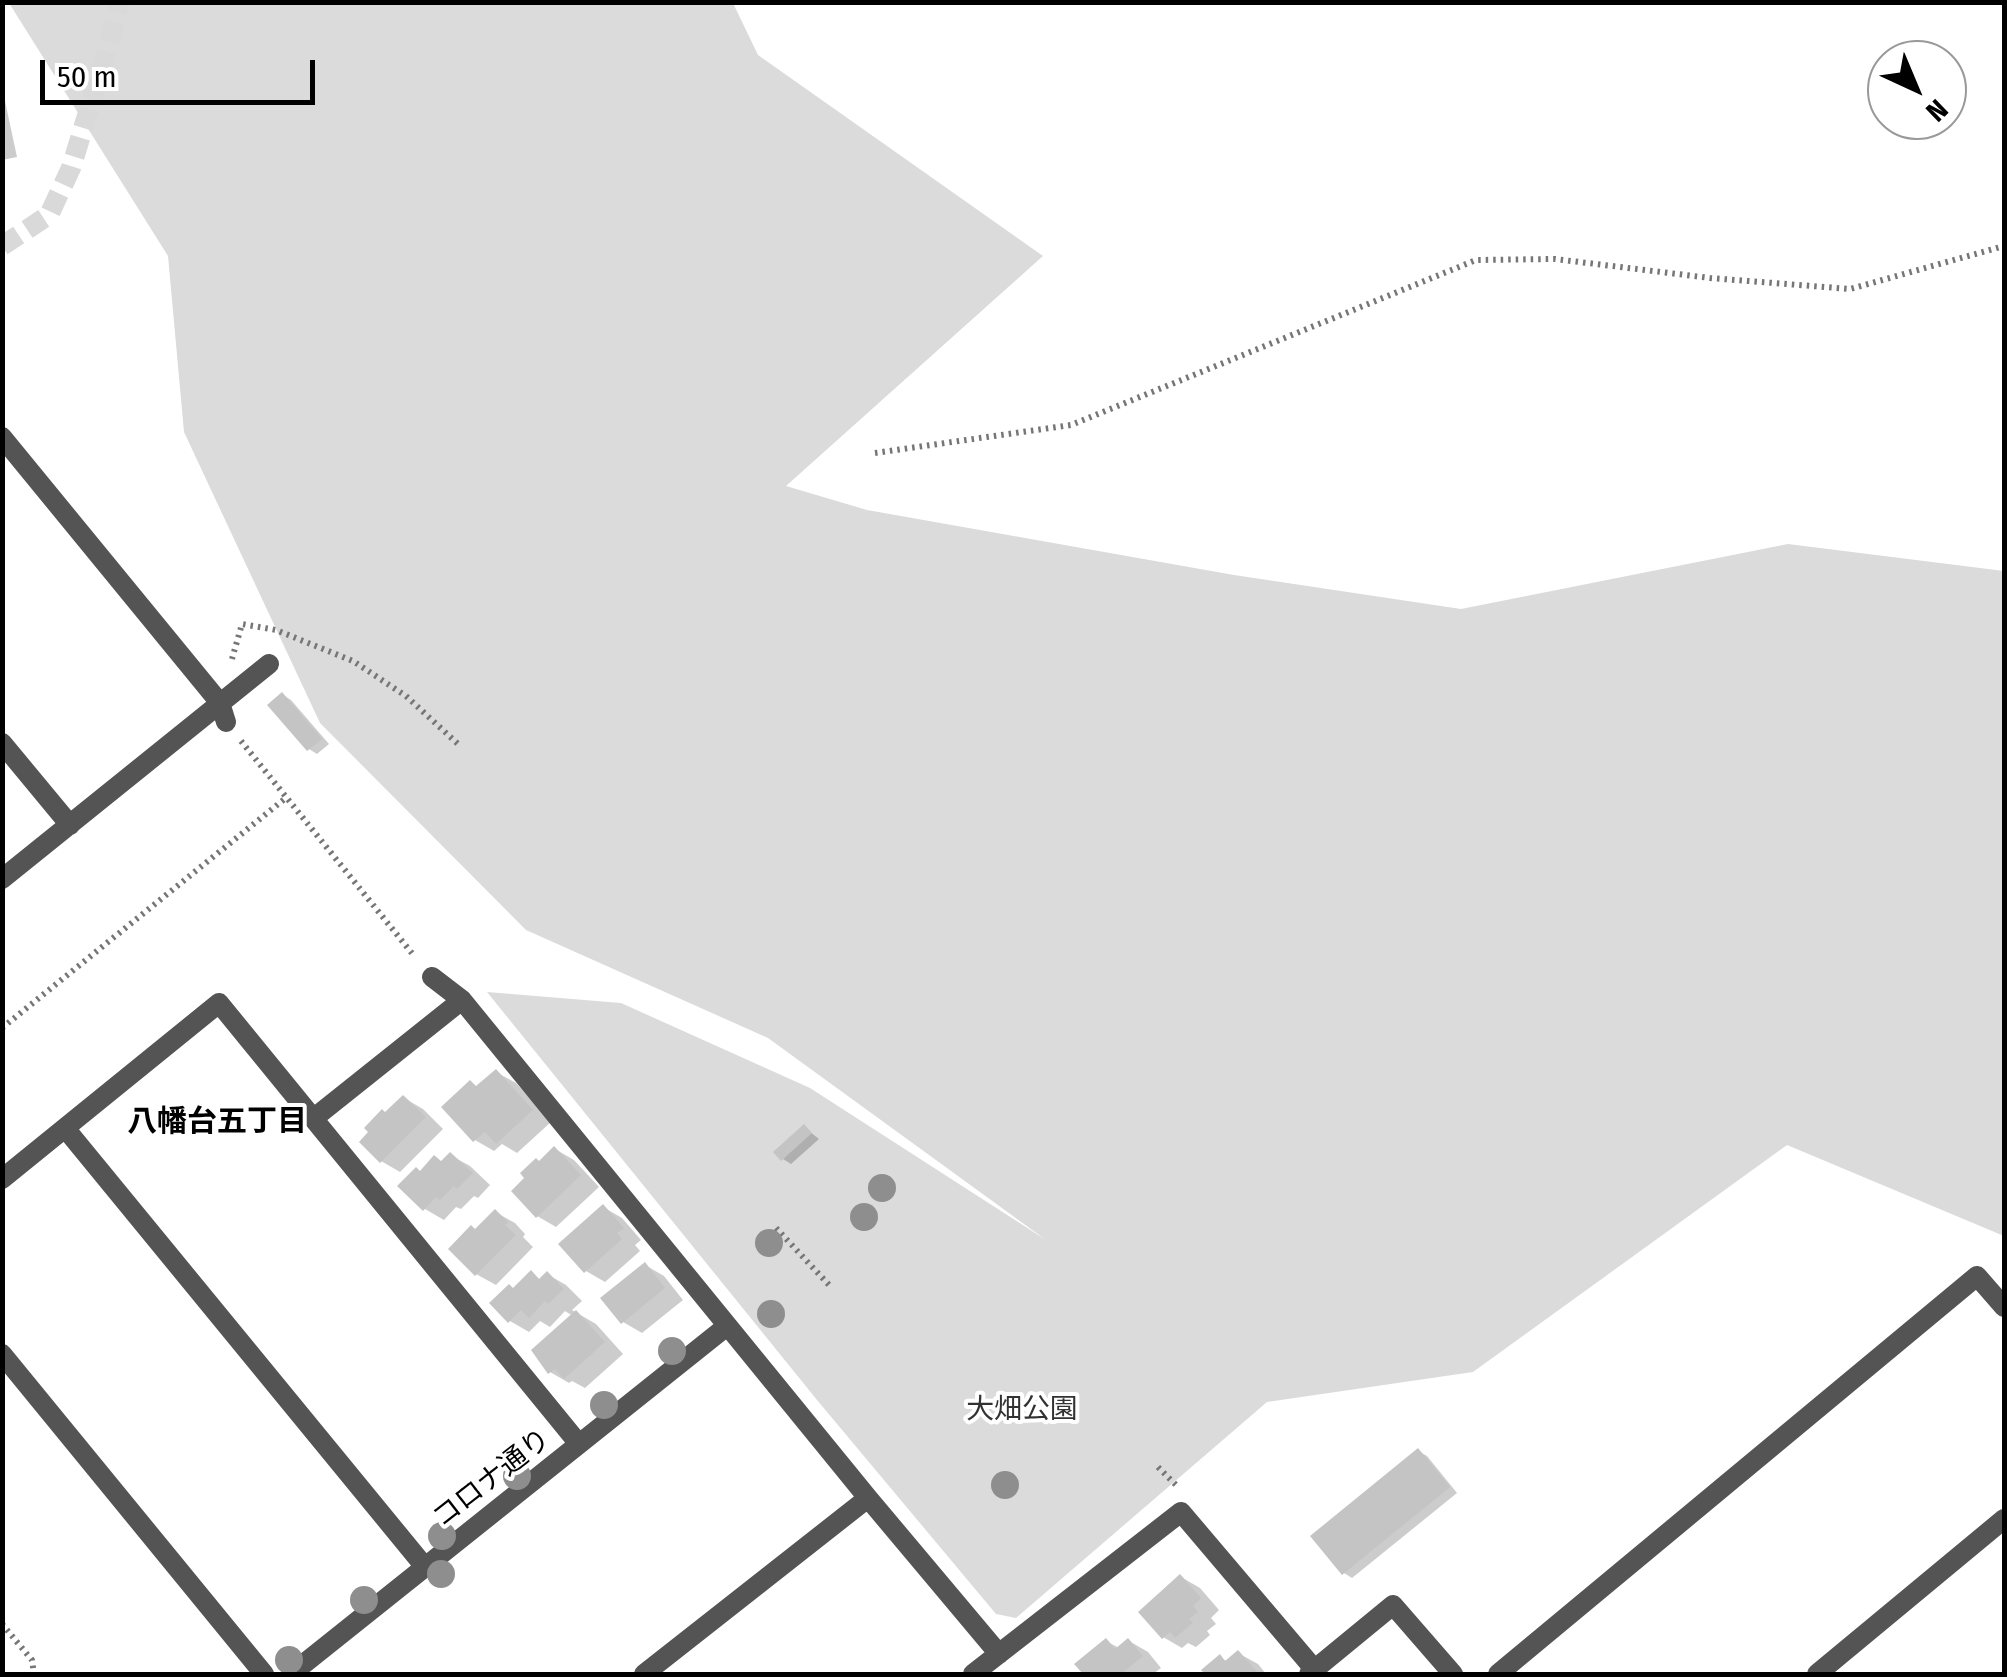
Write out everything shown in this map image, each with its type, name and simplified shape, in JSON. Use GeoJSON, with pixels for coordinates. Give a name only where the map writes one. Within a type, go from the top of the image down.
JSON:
{"type":"FeatureCollection","features":[{"type":"Feature","properties":{"kind":"street"},"geometry":{"type":"LineString","coordinates":[[2,437],[223,713]]}},
{"type":"Feature","properties":{"kind":"street"},"geometry":{"type":"LineString","coordinates":[[2,878],[223,713],[269,664]]}},
{"type":"Feature","properties":{"kind":"street"},"geometry":{"type":"LineString","coordinates":[[2,743],[70,824]]}},
{"type":"Feature","properties":{"kind":"street"},"geometry":{"type":"LineString","coordinates":[[432,977],[462,1000],[999,1654]]}},
{"type":"Feature","properties":{"kind":"street"},"geometry":{"type":"LineString","coordinates":[[314,1118],[462,1000]]}},
{"type":"Feature","properties":{"kind":"street"},"geometry":{"type":"LineString","coordinates":[[2,1179],[219,1003],[579,1444]]}},
{"type":"Feature","properties":{"kind":"street"},"geometry":{"type":"LineString","coordinates":[[65,1128],[426,1567]]}},
{"type":"Feature","properties":{"kind":"street"},"geometry":{"type":"LineString","coordinates":[[1498,1674],[1978,1276],[2004,1307]]}},
{"type":"Feature","properties":{"kind":"street","name":"コロナ通り"},"geometry":{"type":"LineString","coordinates":[[291,1674],[727,1326]]}},
{"type":"Feature","properties":{"kind":"street"},"geometry":{"type":"LineString","coordinates":[[2,1354],[264,1674]]}},
{"type":"Feature","properties":{"kind":"street"},"geometry":{"type":"LineString","coordinates":[[644,1674],[868,1498]]}},
{"type":"Feature","properties":{"kind":"street"},"geometry":{"type":"LineString","coordinates":[[973,1674],[1181,1512],[1312,1672],[1393,1604],[1453,1674]]}},
{"type":"Feature","properties":{"kind":"street"},"geometry":{"type":"LineString","coordinates":[[1816,1674],[2004,1519]]}},
{"type":"Feature","properties":{"kind":"path"},"geometry":{"type":"LineString","coordinates":[[874,453],[1072,426],[1476,260],[1555,259],[1710,278],[1850,289],[2004,246]]}},
{"type":"Feature","properties":{"kind":"path"},"geometry":{"type":"LineString","coordinates":[[432,977],[223,713],[242,624],[276,630],[353,661],[406,696],[458,744]]}},
{"type":"Feature","properties":{"kind":"path"},"geometry":{"type":"LineString","coordinates":[[2,1028],[288,797]]}},
{"type":"Feature","properties":{"kind":"path"},"geometry":{"type":"LineString","coordinates":[[776,1228],[830,1286]]}},
{"type":"Feature","properties":{"kind":"path"},"geometry":{"type":"LineString","coordinates":[[1158,1467],[1184,1494]]}},
{"type":"Feature","properties":{"kind":"path"},"geometry":{"type":"LineString","coordinates":[[2,1624],[32,1660],[34,1674]]}},
{"type":"Feature","properties":{"kind":"green space","name":"大畑公園"},"geometry":{"type":"Polygon","coordinates":[[[9,3],[733,3],[758,55],[1043,256],[786,486],[867,510],[1234,575],[1461,609],[1788,544],[2004,571],[2004,1236],[1787,1145],[1473,1372],[1267,1402],[1016,1618],[996,1614],[817,1400],[487,992],[621,1003],[810,1088],[1046,1240],[768,1038],[526,930],[320,723],[184,432],[168,256],[9,3]]]}},
{"type":"Feature","properties":{"kind":"building"},"geometry":{"type":"Polygon","coordinates":[[[282,692],[322,739],[307,751],[267,705],[282,692]]]}},
{"type":"Feature","properties":{"kind":"building"},"geometry":{"type":"Polygon","coordinates":[[[496,1069],[533,1110],[496,1144],[485,1132],[473,1142],[441,1107],[470,1080],[476,1086],[496,1069]]]}},
{"type":"Feature","properties":{"kind":"building"},"geometry":{"type":"Polygon","coordinates":[[[403,1095],[426,1117],[380,1163],[359,1142],[368,1132],[364,1128],[403,1095]]]}},
{"type":"Feature","properties":{"kind":"building"},"geometry":{"type":"Polygon","coordinates":[[[804,1124],[812,1133],[781,1161],[773,1152],[804,1124]]]}},
{"type":"Feature","properties":{"kind":"building"},"geometry":{"type":"Polygon","coordinates":[[[554,1146],[581,1175],[536,1218],[511,1191],[524,1178],[520,1173],[554,1146]]]}},
{"type":"Feature","properties":{"kind":"building"},"geometry":{"type":"Polygon","coordinates":[[[450,1152],[473,1173],[457,1189],[454,1186],[440,1200],[436,1197],[423,1211],[397,1186],[416,1167],[420,1171],[434,1155],[441,1161],[450,1152]]]}},
{"type":"Feature","properties":{"kind":"building"},"geometry":{"type":"Polygon","coordinates":[[[603,1204],[624,1228],[617,1233],[622,1239],[584,1273],[558,1244],[603,1204]]]}},
{"type":"Feature","properties":{"kind":"building"},"geometry":{"type":"Polygon","coordinates":[[[495,1209],[516,1235],[475,1276],[448,1249],[471,1225],[475,1229],[495,1209]]]}},
{"type":"Feature","properties":{"kind":"building"},"geometry":{"type":"Polygon","coordinates":[[[645,1262],[665,1288],[621,1324],[600,1298],[645,1262]]]}},
{"type":"Feature","properties":{"kind":"building"},"geometry":{"type":"Polygon","coordinates":[[[531,1270],[539,1279],[547,1271],[564,1289],[529,1318],[521,1310],[508,1323],[489,1303],[509,1284],[513,1288],[531,1270]]]}},
{"type":"Feature","properties":{"kind":"building"},"geometry":{"type":"Polygon","coordinates":[[[576,1310],[605,1342],[564,1379],[555,1369],[548,1374],[531,1350],[576,1310]]]}},
{"type":"Feature","properties":{"kind":"building"},"geometry":{"type":"Polygon","coordinates":[[[1418,1448],[1450,1487],[1342,1575],[1310,1536],[1418,1448]]]}},
{"type":"Feature","properties":{"kind":"building"},"geometry":{"type":"Polygon","coordinates":[[[1180,1574],[1201,1598],[1193,1606],[1198,1612],[1189,1619],[1193,1623],[1175,1638],[1170,1632],[1162,1639],[1138,1612],[1180,1574]]]}},
{"type":"Feature","properties":{"kind":"building"},"geometry":{"type":"Polygon","coordinates":[[[1106,1638],[1115,1649],[1128,1638],[1143,1656],[1121,1674],[1083,1674],[1074,1664],[1106,1638]]]}},
{"type":"Feature","properties":{"kind":"building"},"geometry":{"type":"Polygon","coordinates":[[[1238,1650],[1259,1674],[1205,1674],[1201,1670],[1220,1654],[1225,1661],[1238,1650]]]}},
{"type":"Feature","properties":{"kind":"tunnel"},"geometry":{"type":"LineString","coordinates":[[2,246],[49,215],[71,168],[119,2]]}},
{"type":"Feature","properties":{"kind":"district","name":"八幡台五丁目"},"geometry":{"type":"Point","coordinates":[217,1123]}}]}
